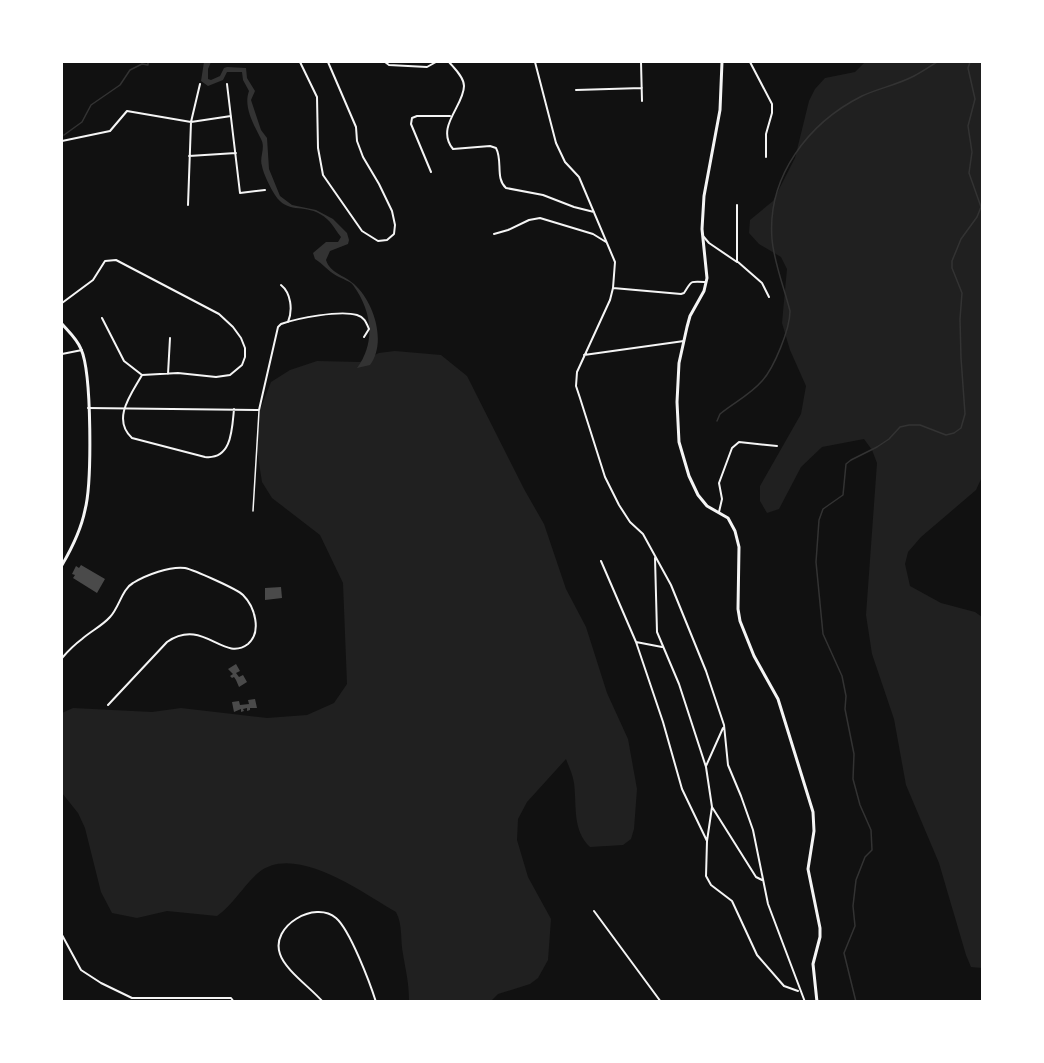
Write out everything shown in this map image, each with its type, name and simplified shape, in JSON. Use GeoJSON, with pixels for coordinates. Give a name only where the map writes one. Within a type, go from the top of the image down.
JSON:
{"type":"FeatureCollection","features":[{"type":"Feature","properties":{"kind":"street"},"geometry":{"type":"LineString","coordinates":[[300,62],[317,97],[318,148],[323,175],[362,231],[378,241],[387,240],[394,234],[392,211],[363,157],[357,141],[356,127],[328,62]]}},
{"type":"Feature","properties":{"kind":"street"},"geometry":{"type":"LineString","coordinates":[[385,62],[389,65],[427,67],[436,62]]}},
{"type":"Feature","properties":{"kind":"street"},"geometry":{"type":"LineString","coordinates":[[449,62],[463,79],[465,87],[450,116],[448,139],[453,149],[490,146],[496,148],[500,179],[506,188],[543,195],[594,212]]}},
{"type":"Feature","properties":{"kind":"street"},"geometry":{"type":"LineString","coordinates":[[535,62],[556,143],[565,162],[579,177],[615,262],[610,300],[577,372],[576,386],[605,477],[630,522],[642,534],[671,585],[706,671],[724,725],[728,765],[753,830],[768,904],[805,1002]]}},
{"type":"Feature","properties":{"kind":"street"},"geometry":{"type":"LineString","coordinates":[[641,62],[642,101]]}},
{"type":"Feature","properties":{"kind":"street"},"geometry":{"type":"LineString","coordinates":[[722,62],[720,110],[704,196],[703,236],[706,282],[704,291],[690,316],[679,363],[677,402],[679,442],[686,467],[698,495],[707,506],[728,519],[733,526],[737,538],[740,621],[754,656],[778,699],[813,812],[814,831],[808,869],[820,928],[813,964],[817,1002]]}},
{"type":"Feature","properties":{"kind":"street"},"geometry":{"type":"LineString","coordinates":[[750,62],[772,104],[766,134],[766,157]]}},
{"type":"Feature","properties":{"kind":"street"},"geometry":{"type":"LineString","coordinates":[[188,205],[191,122],[200,84]]}},
{"type":"Feature","properties":{"kind":"street"},"geometry":{"type":"LineString","coordinates":[[227,84],[240,193],[265,190]]}},
{"type":"Feature","properties":{"kind":"street"},"geometry":{"type":"LineString","coordinates":[[576,90],[642,88]]}},
{"type":"Feature","properties":{"kind":"street"},"geometry":{"type":"LineString","coordinates":[[62,141],[110,132],[127,111],[191,122],[231,116]]}},
{"type":"Feature","properties":{"kind":"street"},"geometry":{"type":"LineString","coordinates":[[431,172],[411,124],[412,118],[450,116]]}},
{"type":"Feature","properties":{"kind":"street"},"geometry":{"type":"LineString","coordinates":[[189,156],[236,153]]}},
{"type":"Feature","properties":{"kind":"street"},"geometry":{"type":"LineString","coordinates":[[737,205],[737,262]]}},
{"type":"Feature","properties":{"kind":"street"},"geometry":{"type":"LineString","coordinates":[[494,234],[540,218],[593,234],[608,244]]}},
{"type":"Feature","properties":{"kind":"street"},"geometry":{"type":"LineString","coordinates":[[703,236],[762,283],[769,297]]}},
{"type":"Feature","properties":{"kind":"street"},"geometry":{"type":"LineString","coordinates":[[62,303],[93,280],[105,261],[114,260],[219,314],[233,327],[243,343],[244,361],[239,369],[230,375],[216,377],[142,375],[124,361],[102,318]]}},
{"type":"Feature","properties":{"kind":"street"},"geometry":{"type":"LineString","coordinates":[[613,288],[681,294],[692,281],[706,282]]}},
{"type":"Feature","properties":{"kind":"street"},"geometry":{"type":"LineString","coordinates":[[281,285],[289,294],[288,322]]}},
{"type":"Feature","properties":{"kind":"street"},"geometry":{"type":"LineString","coordinates":[[88,408],[259,410],[278,327],[281,324],[336,314],[358,315],[365,319],[369,329],[364,337]]}},
{"type":"Feature","properties":{"kind":"street"},"geometry":{"type":"LineString","coordinates":[[62,324],[82,350],[86,370],[89,470],[86,509],[74,544],[62,565]]}},
{"type":"Feature","properties":{"kind":"street"},"geometry":{"type":"LineString","coordinates":[[168,374],[170,338]]}},
{"type":"Feature","properties":{"kind":"street"},"geometry":{"type":"LineString","coordinates":[[584,355],[684,341]]}},
{"type":"Feature","properties":{"kind":"street"},"geometry":{"type":"LineString","coordinates":[[62,354],[82,350]]}},
{"type":"Feature","properties":{"kind":"street"},"geometry":{"type":"LineString","coordinates":[[142,375],[123,409],[125,428],[132,438],[211,457],[220,454],[227,446],[234,409]]}},
{"type":"Feature","properties":{"kind":"street"},"geometry":{"type":"LineString","coordinates":[[719,513],[722,499],[719,483],[732,448],[739,442],[777,446]]}},
{"type":"Feature","properties":{"kind":"street"},"geometry":{"type":"LineString","coordinates":[[655,555],[657,632],[679,684],[706,767],[712,807],[707,841],[706,876],[711,885],[732,901],[757,955],[784,986],[800,992]]}},
{"type":"Feature","properties":{"kind":"street"},"geometry":{"type":"LineString","coordinates":[[601,561],[636,642],[663,722],[682,789],[707,841]]}},
{"type":"Feature","properties":{"kind":"street"},"geometry":{"type":"LineString","coordinates":[[62,658],[112,615],[130,584],[174,568],[186,568],[237,591],[247,600],[254,612],[256,626],[252,640],[244,647],[228,648],[192,633],[176,636],[167,642],[108,705]]}},
{"type":"Feature","properties":{"kind":"street"},"geometry":{"type":"LineString","coordinates":[[636,642],[662,647]]}},
{"type":"Feature","properties":{"kind":"street"},"geometry":{"type":"LineString","coordinates":[[706,767],[724,725]]}},
{"type":"Feature","properties":{"kind":"street"},"geometry":{"type":"LineString","coordinates":[[712,807],[756,878],[762,880]]}},
{"type":"Feature","properties":{"kind":"street"},"geometry":{"type":"LineString","coordinates":[[594,911],[661,1002]]}},
{"type":"Feature","properties":{"kind":"street"},"geometry":{"type":"LineString","coordinates":[[323,1002],[285,962],[279,953],[278,943],[281,933],[287,926],[312,913],[324,912],[336,918],[348,936],[376,1002]]}},
{"type":"Feature","properties":{"kind":"street"},"geometry":{"type":"LineString","coordinates":[[62,934],[81,970],[132,1000],[203,997],[231,998],[234,1002]]}},
{"type":"Feature","properties":{"kind":"lane"},"geometry":{"type":"LineString","coordinates":[[253,511],[259,410]]}},
{"type":"Feature","properties":{"kind":"shaded area"},"geometry":{"type":"Polygon","coordinates":[[[204,62],[211,62],[208,79],[211,80],[220,76],[224,68],[246,68],[247,78],[255,91],[251,100],[261,130],[267,138],[269,169],[280,196],[292,205],[316,210],[333,219],[347,233],[348,244],[330,251],[326,260],[338,274],[354,284],[372,311],[378,334],[375,356],[370,365],[357,368],[367,348],[369,337],[368,316],[359,295],[352,284],[331,272],[315,259],[313,253],[326,242],[338,242],[341,237],[330,222],[320,214],[285,205],[275,195],[261,163],[262,142],[248,110],[249,91],[243,80],[242,72],[227,72],[223,80],[208,86],[201,81],[204,62]]]}},
{"type":"Feature","properties":{"kind":"shaded area"},"geometry":{"type":"Polygon","coordinates":[[[865,62],[982,62],[982,477],[976,490],[921,537],[908,552],[905,564],[910,586],[941,603],[975,612],[982,617],[982,968],[971,967],[966,955],[939,863],[906,785],[894,719],[872,654],[866,615],[877,463],[872,450],[864,439],[822,447],[801,467],[779,509],[767,513],[760,501],[760,486],[801,414],[806,386],[790,350],[782,323],[787,269],[781,257],[759,244],[749,233],[750,220],[773,201],[795,158],[809,101],[815,89],[825,78],[855,72],[865,62]]]}},
{"type":"Feature","properties":{"kind":"shaded area"},"geometry":{"type":"Polygon","coordinates":[[[395,351],[441,355],[467,376],[544,524],[566,589],[586,627],[607,693],[628,739],[637,789],[634,829],[631,839],[623,845],[590,847],[584,840],[576,817],[573,780],[566,759],[527,802],[518,819],[517,840],[528,877],[551,919],[548,960],[538,978],[530,984],[498,994],[491,1001],[409,1001],[396,912],[347,883],[309,867],[290,863],[273,865],[258,873],[217,916],[167,911],[137,918],[112,913],[101,892],[85,828],[78,813],[62,793],[62,713],[73,708],[152,712],[181,708],[267,718],[307,715],[334,703],[347,684],[343,583],[320,535],[272,498],[262,482],[256,444],[260,410],[271,382],[290,370],[317,361],[360,362],[379,353],[395,351]]]}},
{"type":"Feature","properties":{"kind":"building"},"geometry":{"type":"Polygon","coordinates":[[[81,565],[105,579],[97,593],[73,578],[75,575],[72,574],[76,566],[79,568],[81,565]]]}},
{"type":"Feature","properties":{"kind":"building"},"geometry":{"type":"Polygon","coordinates":[[[281,587],[282,598],[265,600],[265,588],[281,587]]]}},
{"type":"Feature","properties":{"kind":"building"},"geometry":{"type":"Polygon","coordinates":[[[236,664],[240,671],[236,673],[239,677],[243,675],[247,682],[239,687],[234,677],[230,676],[233,674],[228,669],[236,664]]]}},
{"type":"Feature","properties":{"kind":"building"},"geometry":{"type":"Polygon","coordinates":[[[255,699],[257,708],[234,712],[232,702],[239,701],[240,705],[249,704],[248,700],[255,699]]]}},
{"type":"Feature","properties":{"kind":"waterway"},"geometry":{"type":"LineString","coordinates":[[64,135],[82,122],[91,105],[120,85],[130,70],[142,64],[148,65],[148,62]]}},
{"type":"Feature","properties":{"kind":"waterway"},"geometry":{"type":"LineString","coordinates":[[717,421],[720,414],[752,391],[767,375],[787,328],[790,311],[773,248],[772,216],[776,194],[795,154],[808,137],[842,107],[868,93],[908,79],[937,62]]}},
{"type":"Feature","properties":{"kind":"waterway"},"geometry":{"type":"LineString","coordinates":[[856,1002],[844,953],[855,926],[853,906],[856,880],[865,857],[872,850],[871,830],[860,805],[853,779],[854,754],[845,709],[846,696],[842,676],[823,634],[816,562],[819,520],[823,509],[843,495],[846,464],[889,439],[900,427],[920,425],[946,435],[961,428],[965,414],[960,319],[962,293],[952,268],[952,261],[961,239],[977,217],[981,207],[969,173],[972,152],[968,126],[975,99],[968,68],[970,62]]}}]}
